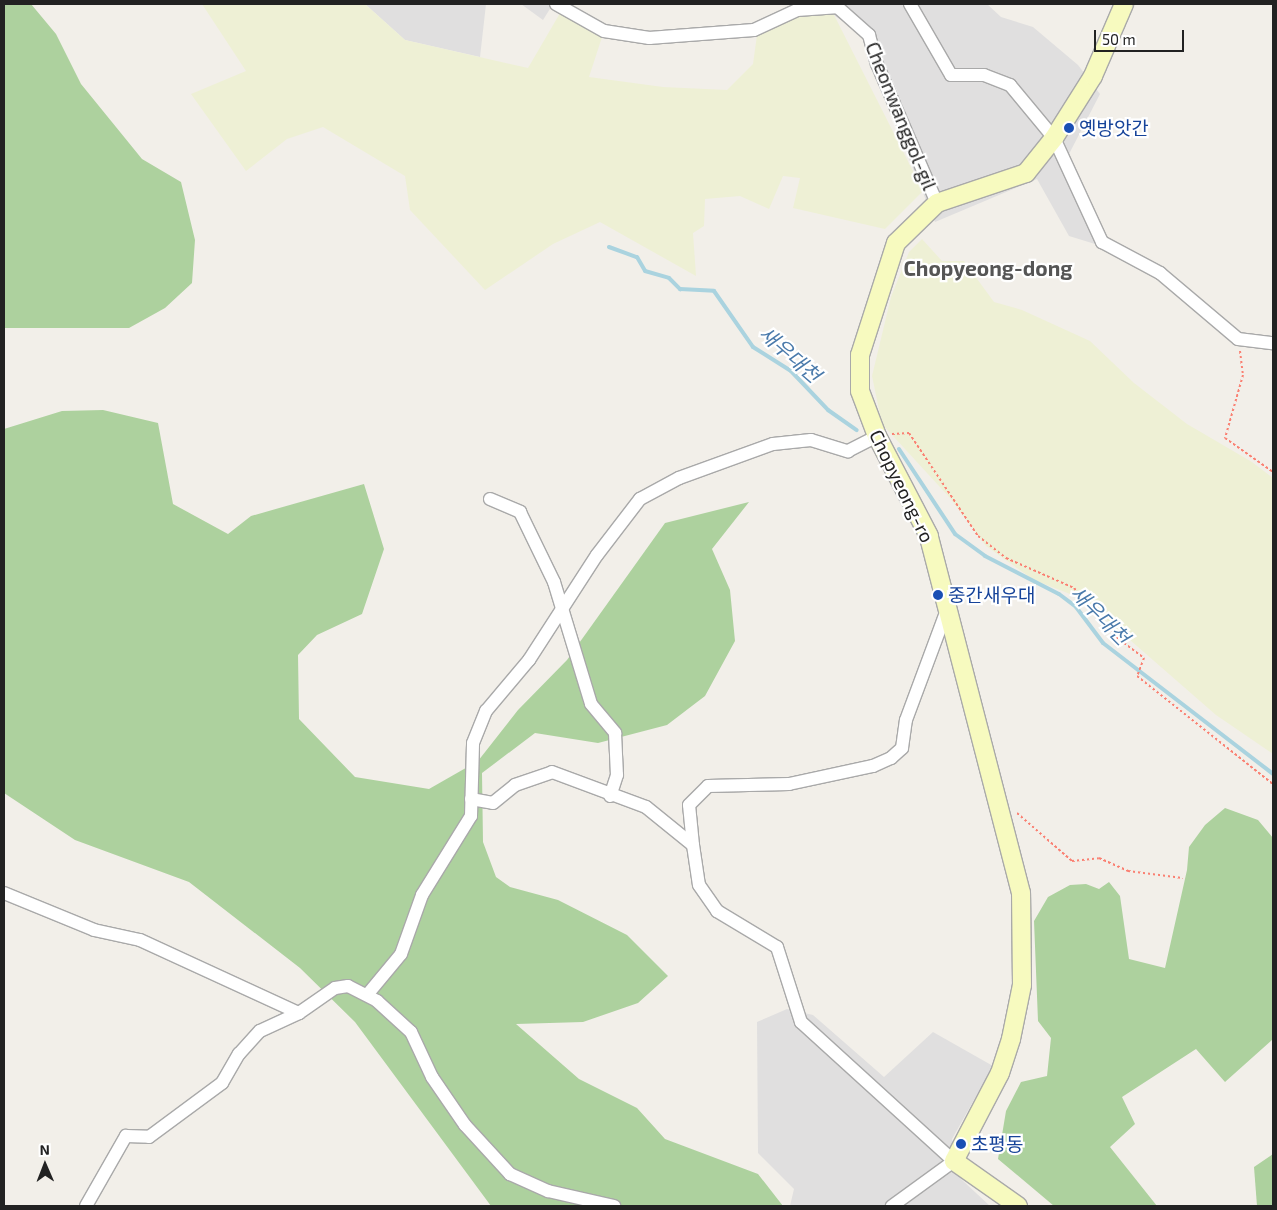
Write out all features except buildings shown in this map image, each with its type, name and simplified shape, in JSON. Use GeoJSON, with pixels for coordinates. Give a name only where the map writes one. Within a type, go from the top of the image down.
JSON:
{"type":"FeatureCollection","features":[{"type":"Feature","properties":{"kind":"street","name":"Cheonwanggol-gil"},"geometry":{"type":"LineString","coordinates":[[556,4],[604,31],[649,38],[754,30],[797,10],[835,5],[868,35],[877,64],[936,203]]}},
{"type":"Feature","properties":{"kind":"street"},"geometry":{"type":"LineString","coordinates":[[910,4],[951,75],[984,76],[1010,85],[1054,138],[1102,242],[1160,273],[1238,339],[1273,342]]}},
{"type":"Feature","properties":{"kind":"street","name":"Chopyeong-ro"},"geometry":{"type":"LineString","coordinates":[[954,1161],[1000,1073],[1011,1039],[1022,985],[1020,893],[929,536],[877,436],[860,391],[860,355],[896,243],[936,203],[1026,173],[1054,138],[1093,76],[1124,4]]}},
{"type":"Feature","properties":{"kind":"street"},"geometry":{"type":"LineString","coordinates":[[367,995],[401,954],[422,895],[471,816],[473,743],[486,711],[529,660],[597,556],[640,499],[679,478],[773,444],[811,440],[848,451],[877,436]]}},
{"type":"Feature","properties":{"kind":"street"},"geometry":{"type":"LineString","coordinates":[[490,499],[520,512],[538,544],[591,704],[615,733],[617,775],[610,796]]}},
{"type":"Feature","properties":{"kind":"street"},"geometry":{"type":"LineString","coordinates":[[947,610],[906,720],[902,748],[891,758],[873,766],[789,784],[708,786],[689,804],[693,845],[699,885],[717,911],[777,947],[801,1022],[954,1161],[1018,1206]]}},
{"type":"Feature","properties":{"kind":"street"},"geometry":{"type":"LineString","coordinates":[[471,799],[493,803],[515,785],[552,772],[610,796],[646,807],[693,845]]}},
{"type":"Feature","properties":{"kind":"street"},"geometry":{"type":"LineString","coordinates":[[4,893],[94,930],[140,940],[299,1013]]}},
{"type":"Feature","properties":{"kind":"street"},"geometry":{"type":"LineString","coordinates":[[86,1206],[126,1136],[149,1136],[222,1083],[239,1054],[260,1031],[299,1013],[335,988],[348,986],[367,995],[412,1032],[432,1077],[465,1125],[510,1174],[548,1191],[614,1206]]}},
{"type":"Feature","properties":{"kind":"street"},"geometry":{"type":"LineString","coordinates":[[892,1206],[954,1161]]}},
{"type":"Feature","properties":{"kind":"path"},"geometry":{"type":"LineString","coordinates":[[1238,339],[1243,375],[1225,438],[1273,472]]}},
{"type":"Feature","properties":{"kind":"path"},"geometry":{"type":"LineString","coordinates":[[877,436],[909,433],[978,536],[1006,558],[1074,588],[1116,637],[1144,658],[1138,674],[1273,784]]}},
{"type":"Feature","properties":{"kind":"path"},"geometry":{"type":"LineString","coordinates":[[994,797],[1032,823],[1072,861],[1099,858],[1128,871],[1183,878]]}},
{"type":"Feature","properties":{"kind":"shaded area"},"geometry":{"type":"Polygon","coordinates":[[[365,4],[486,4],[480,57],[405,40],[365,4]]]}},
{"type":"Feature","properties":{"kind":"shaded area"},"geometry":{"type":"Polygon","coordinates":[[[521,4],[553,4],[543,20],[521,4]]]}},
{"type":"Feature","properties":{"kind":"shaded area"},"geometry":{"type":"Polygon","coordinates":[[[827,4],[987,4],[1001,17],[1033,27],[1078,65],[1100,94],[1069,154],[1102,232],[1095,244],[1069,236],[1037,179],[935,222],[871,67],[864,35],[835,16],[827,4]]]}},
{"type":"Feature","properties":{"kind":"shaded area"},"geometry":{"type":"Polygon","coordinates":[[[787,1009],[813,1015],[884,1077],[933,1032],[993,1066],[952,1139],[961,1179],[990,1206],[790,1206],[794,1189],[758,1153],[757,1022],[787,1009]]]}},
{"type":"Feature","properties":{"kind":"green space"},"geometry":{"type":"Polygon","coordinates":[[[4,4],[31,4],[56,34],[81,84],[142,159],[181,182],[195,240],[192,283],[165,308],[129,328],[4,328],[4,4]]]}},
{"type":"Feature","properties":{"kind":"green space"},"geometry":{"type":"Polygon","coordinates":[[[202,4],[365,4],[405,40],[528,68],[563,8],[604,31],[589,77],[663,87],[727,90],[753,64],[758,28],[797,10],[830,7],[923,191],[885,229],[793,208],[800,178],[783,176],[769,209],[740,196],[705,199],[704,226],[693,233],[696,276],[600,222],[553,244],[485,290],[410,210],[405,176],[323,127],[287,139],[246,171],[191,94],[246,71],[202,4]]]}},
{"type":"Feature","properties":{"kind":"green space"},"geometry":{"type":"Polygon","coordinates":[[[922,239],[942,261],[964,261],[994,302],[1022,310],[1090,341],[1134,383],[1187,424],[1252,462],[1273,478],[1273,754],[1216,715],[1083,599],[1034,580],[986,546],[950,498],[882,424],[872,376],[891,297],[909,252],[922,239]]]}},
{"type":"Feature","properties":{"kind":"green space"},"geometry":{"type":"Polygon","coordinates":[[[103,410],[158,423],[173,504],[228,534],[251,516],[364,484],[384,549],[362,614],[317,635],[298,655],[299,719],[355,777],[429,789],[478,761],[518,710],[567,660],[665,523],[749,502],[712,549],[730,590],[735,641],[705,696],[667,725],[598,743],[535,733],[482,773],[483,842],[496,877],[510,887],[558,900],[627,935],[668,976],[638,1003],[583,1022],[516,1024],[579,1079],[637,1108],[665,1139],[758,1174],[783,1206],[491,1206],[355,1022],[300,968],[189,882],[75,840],[4,793],[4,429],[62,411],[103,410]]]}},
{"type":"Feature","properties":{"kind":"green space"},"geometry":{"type":"Polygon","coordinates":[[[1225,808],[1258,820],[1273,838],[1273,1039],[1225,1082],[1196,1049],[1122,1097],[1135,1124],[1110,1147],[1157,1206],[1054,1206],[998,1159],[1006,1111],[1021,1082],[1047,1076],[1051,1038],[1038,1021],[1034,921],[1048,897],[1070,885],[1086,884],[1099,889],[1109,882],[1120,896],[1129,959],[1165,968],[1187,870],[1189,847],[1205,825],[1225,808]]]}},
{"type":"Feature","properties":{"kind":"green space"},"geometry":{"type":"Polygon","coordinates":[[[1273,1154],[1273,1206],[1257,1206],[1254,1167],[1273,1154]]]}},
{"type":"Feature","properties":{"kind":"waterway","name":"새우대천"},"geometry":{"type":"LineString","coordinates":[[609,247],[637,257],[645,271],[669,278],[680,289],[714,291],[753,347],[791,371],[828,410],[857,430]]}},
{"type":"Feature","properties":{"kind":"waterway","name":"새우대천"},"geometry":{"type":"LineString","coordinates":[[899,449],[955,534],[985,556],[1059,594],[1076,607],[1103,643],[1273,774]]}},
{"type":"Feature","properties":{"kind":"place","name":"옛방앗간"},"geometry":{"type":"Point","coordinates":[1069,128]}},
{"type":"Feature","properties":{"kind":"place","name":"중간새우대"},"geometry":{"type":"Point","coordinates":[938,595]}},
{"type":"Feature","properties":{"kind":"place","name":"초평동"},"geometry":{"type":"Point","coordinates":[961,1144]}},
{"type":"Feature","properties":{"kind":"district","name":"Chopyeong-dong"},"geometry":{"type":"Point","coordinates":[988,268]}}]}
